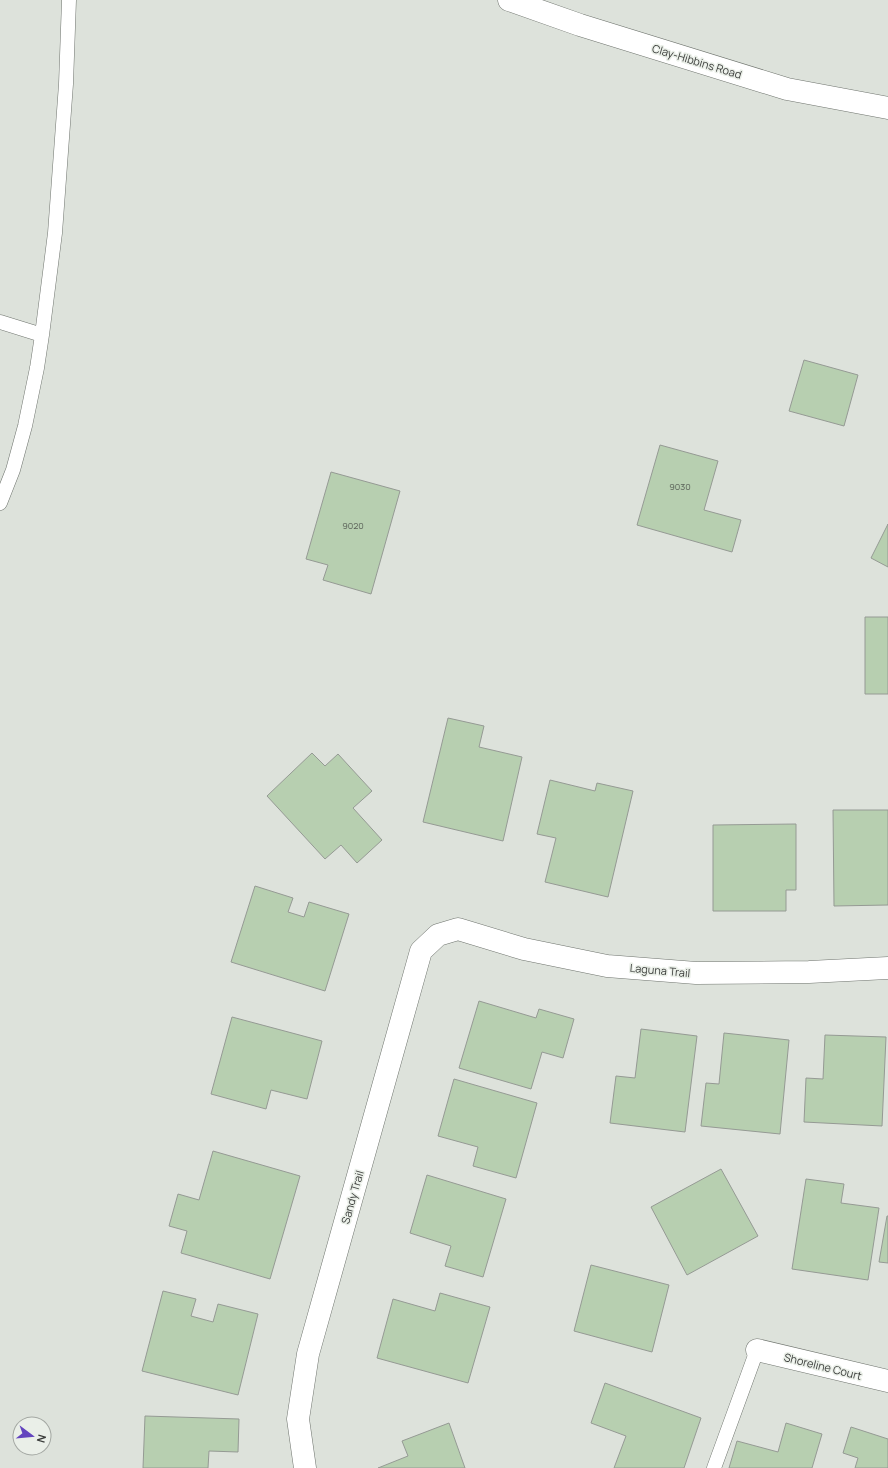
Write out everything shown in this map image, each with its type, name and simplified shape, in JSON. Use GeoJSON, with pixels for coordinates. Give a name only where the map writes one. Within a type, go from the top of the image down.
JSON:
{"type":"FeatureCollection","features":[{"type":"Feature","properties":{"kind":"street","name":"Clay-Hibbins Road"},"geometry":{"type":"LineString","coordinates":[[509,0],[580,25],[787,89],[888,108]]}},
{"type":"Feature","properties":{"kind":"street","name":"Laguna Trail"},"geometry":{"type":"LineString","coordinates":[[438,935],[458,928],[524,949],[607,966],[696,973],[809,972],[888,968]]}},
{"type":"Feature","properties":{"kind":"street","name":"Sandy Trail"},"geometry":{"type":"LineString","coordinates":[[305,1468],[298,1419],[308,1354],[421,951],[438,935]]}},
{"type":"Feature","properties":{"kind":"street","name":"Shoreline Court"},"geometry":{"type":"LineString","coordinates":[[757,1350],[888,1382]]}},
{"type":"Feature","properties":{"kind":"lane"},"geometry":{"type":"LineString","coordinates":[[0,503],[13,470],[25,426],[42,335],[55,233],[66,84],[69,0]]}},
{"type":"Feature","properties":{"kind":"lane"},"geometry":{"type":"LineString","coordinates":[[0,322],[42,335]]}},
{"type":"Feature","properties":{"kind":"lane"},"geometry":{"type":"LineString","coordinates":[[714,1468],[757,1350]]}},
{"type":"Feature","properties":{"kind":"building"},"geometry":{"type":"Polygon","coordinates":[[[804,360],[858,375],[844,426],[789,411],[804,360]]]}},
{"type":"Feature","properties":{"kind":"building"},"geometry":{"type":"Polygon","coordinates":[[[660,445],[718,461],[704,510],[741,520],[732,552],[637,525],[660,445]]]}},
{"type":"Feature","properties":{"kind":"building"},"geometry":{"type":"Polygon","coordinates":[[[331,472],[400,491],[371,594],[323,580],[328,565],[306,559],[331,472]]]}},
{"type":"Feature","properties":{"kind":"building"},"geometry":{"type":"Polygon","coordinates":[[[888,524],[888,567],[871,558],[888,524]]]}},
{"type":"Feature","properties":{"kind":"building"},"geometry":{"type":"Polygon","coordinates":[[[865,617],[888,617],[888,694],[865,694],[865,617]]]}},
{"type":"Feature","properties":{"kind":"building"},"geometry":{"type":"Polygon","coordinates":[[[448,718],[484,726],[479,747],[522,757],[503,841],[423,822],[448,718]]]}},
{"type":"Feature","properties":{"kind":"building"},"geometry":{"type":"Polygon","coordinates":[[[312,753],[325,766],[338,754],[372,791],[353,808],[382,840],[357,863],[341,845],[325,859],[267,796],[312,753]]]}},
{"type":"Feature","properties":{"kind":"building"},"geometry":{"type":"Polygon","coordinates":[[[550,780],[595,791],[597,783],[633,791],[608,897],[545,882],[556,838],[537,834],[550,780]]]}},
{"type":"Feature","properties":{"kind":"building"},"geometry":{"type":"Polygon","coordinates":[[[833,810],[888,810],[888,905],[834,906],[833,810]]]}},
{"type":"Feature","properties":{"kind":"building"},"geometry":{"type":"Polygon","coordinates":[[[796,824],[796,890],[786,890],[786,911],[713,911],[713,825],[796,824]]]}},
{"type":"Feature","properties":{"kind":"building"},"geometry":{"type":"Polygon","coordinates":[[[255,886],[293,898],[288,912],[304,917],[309,902],[349,914],[325,991],[231,962],[255,886]]]}},
{"type":"Feature","properties":{"kind":"building"},"geometry":{"type":"Polygon","coordinates":[[[479,1001],[536,1018],[539,1009],[574,1019],[563,1058],[542,1052],[531,1089],[459,1068],[479,1001]]]}},
{"type":"Feature","properties":{"kind":"building"},"geometry":{"type":"Polygon","coordinates":[[[232,1017],[322,1041],[307,1099],[271,1090],[266,1109],[211,1094],[232,1017]]]}},
{"type":"Feature","properties":{"kind":"building"},"geometry":{"type":"Polygon","coordinates":[[[641,1029],[697,1036],[685,1132],[610,1123],[616,1076],[635,1078],[641,1029]]]}},
{"type":"Feature","properties":{"kind":"building"},"geometry":{"type":"Polygon","coordinates":[[[724,1033],[789,1040],[780,1134],[701,1126],[706,1083],[719,1084],[724,1033]]]}},
{"type":"Feature","properties":{"kind":"building"},"geometry":{"type":"Polygon","coordinates":[[[825,1035],[886,1037],[882,1126],[804,1122],[806,1078],[823,1079],[825,1035]]]}},
{"type":"Feature","properties":{"kind":"building"},"geometry":{"type":"Polygon","coordinates":[[[454,1079],[537,1103],[516,1178],[473,1166],[478,1147],[438,1136],[454,1079]]]}},
{"type":"Feature","properties":{"kind":"building"},"geometry":{"type":"Polygon","coordinates":[[[213,1151],[300,1176],[270,1279],[181,1253],[187,1231],[169,1226],[178,1194],[199,1200],[213,1151]]]}},
{"type":"Feature","properties":{"kind":"building"},"geometry":{"type":"Polygon","coordinates":[[[721,1169],[758,1236],[687,1275],[651,1207],[721,1169]]]}},
{"type":"Feature","properties":{"kind":"building"},"geometry":{"type":"Polygon","coordinates":[[[427,1175],[506,1199],[483,1277],[445,1266],[451,1246],[410,1233],[427,1175]]]}},
{"type":"Feature","properties":{"kind":"building"},"geometry":{"type":"Polygon","coordinates":[[[806,1179],[844,1184],[841,1203],[879,1208],[868,1280],[792,1269],[806,1179]]]}},
{"type":"Feature","properties":{"kind":"building"},"geometry":{"type":"Polygon","coordinates":[[[888,1216],[888,1263],[879,1262],[888,1216]]]}},
{"type":"Feature","properties":{"kind":"building"},"geometry":{"type":"Polygon","coordinates":[[[591,1265],[669,1285],[652,1352],[574,1331],[591,1265]]]}},
{"type":"Feature","properties":{"kind":"building"},"geometry":{"type":"Polygon","coordinates":[[[163,1291],[196,1299],[191,1316],[213,1322],[218,1304],[258,1314],[238,1395],[142,1371],[163,1291]]]}},
{"type":"Feature","properties":{"kind":"building"},"geometry":{"type":"Polygon","coordinates":[[[440,1293],[490,1307],[468,1383],[377,1358],[393,1299],[435,1311],[440,1293]]]}},
{"type":"Feature","properties":{"kind":"building"},"geometry":{"type":"Polygon","coordinates":[[[605,1383],[701,1418],[684,1468],[614,1468],[626,1436],[591,1423],[605,1383]]]}},
{"type":"Feature","properties":{"kind":"building"},"geometry":{"type":"Polygon","coordinates":[[[145,1416],[239,1419],[238,1452],[209,1451],[208,1468],[143,1468],[145,1416]]]}},
{"type":"Feature","properties":{"kind":"building"},"geometry":{"type":"Polygon","coordinates":[[[449,1423],[465,1468],[378,1468],[408,1456],[402,1441],[449,1423]]]}},
{"type":"Feature","properties":{"kind":"building"},"geometry":{"type":"Polygon","coordinates":[[[786,1423],[822,1434],[812,1468],[729,1468],[737,1441],[778,1452],[786,1423]]]}},
{"type":"Feature","properties":{"kind":"building"},"geometry":{"type":"Polygon","coordinates":[[[851,1427],[888,1439],[888,1468],[855,1468],[858,1458],[843,1453],[851,1427]]]}}]}
